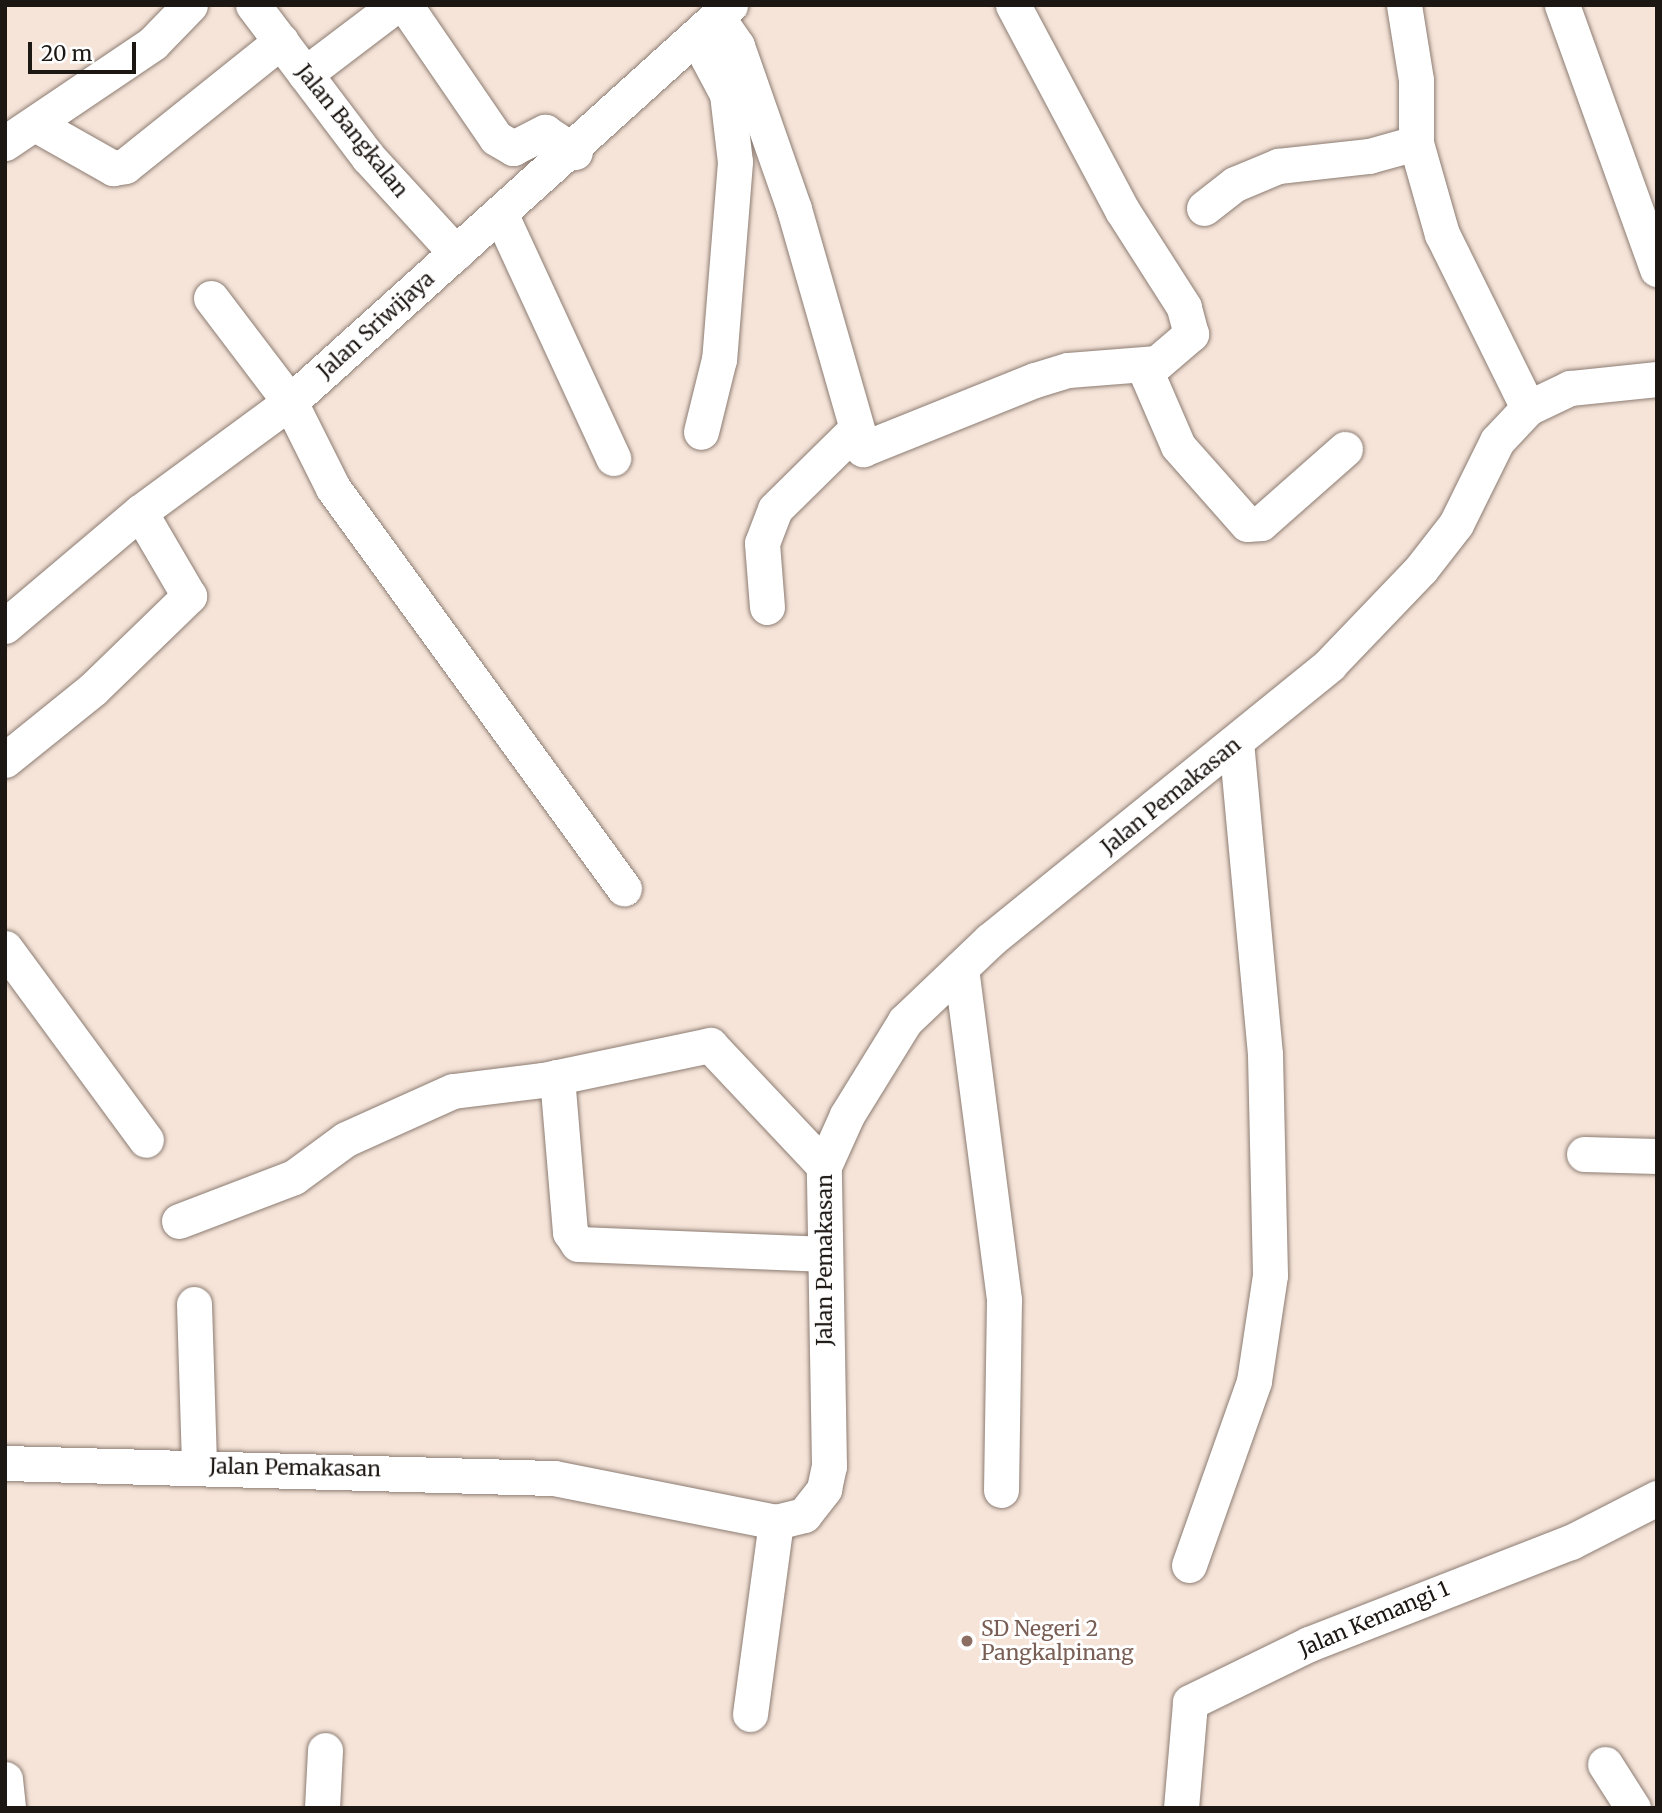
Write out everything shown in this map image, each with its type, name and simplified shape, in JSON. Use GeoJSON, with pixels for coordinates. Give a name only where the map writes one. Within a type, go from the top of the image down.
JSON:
{"type":"FeatureCollection","features":[{"type":"Feature","properties":{"kind":"street"},"geometry":{"type":"LineString","coordinates":[[5,143],[153,43],[190,5]]}},
{"type":"Feature","properties":{"kind":"street","name":"Jalan Bangkalan"},"geometry":{"type":"LineString","coordinates":[[253,5],[368,157],[456,253]]}},
{"type":"Feature","properties":{"kind":"street"},"geometry":{"type":"LineString","coordinates":[[305,74],[396,5]]}},
{"type":"Feature","properties":{"kind":"street"},"geometry":{"type":"LineString","coordinates":[[405,5],[496,138],[513,148],[545,132],[575,152]]}},
{"type":"Feature","properties":{"kind":"street"},"geometry":{"type":"LineString","coordinates":[[714,20],[737,46],[794,209],[859,446],[869,448],[1035,380],[1068,370],[1143,365],[1189,340],[1190,320],[1122,210],[1013,5]]}},
{"type":"Feature","properties":{"kind":"street"},"geometry":{"type":"LineString","coordinates":[[1404,5],[1416,80],[1416,143],[1465,289],[1528,408]]}},
{"type":"Feature","properties":{"kind":"street"},"geometry":{"type":"LineString","coordinates":[[1562,5],[1642,176],[1657,269]]}},
{"type":"Feature","properties":{"kind":"street"},"geometry":{"type":"LineString","coordinates":[[701,432],[719,359],[735,162],[714,20]]}},
{"type":"Feature","properties":{"kind":"street","name":"Jalan Sriwijaya"},"geometry":{"type":"LineString","coordinates":[[5,626],[140,512],[290,402],[500,213],[575,152],[714,20]]}},
{"type":"Feature","properties":{"kind":"street"},"geometry":{"type":"LineString","coordinates":[[35,124],[113,167],[125,166],[281,41]]}},
{"type":"Feature","properties":{"kind":"street"},"geometry":{"type":"LineString","coordinates":[[1204,208],[1235,184],[1278,166],[1369,156],[1416,143]]}},
{"type":"Feature","properties":{"kind":"street"},"geometry":{"type":"LineString","coordinates":[[500,213],[613,458]]}},
{"type":"Feature","properties":{"kind":"street"},"geometry":{"type":"LineString","coordinates":[[211,298],[290,402],[332,488],[624,888]]}},
{"type":"Feature","properties":{"kind":"street"},"geometry":{"type":"LineString","coordinates":[[1143,365],[1178,446],[1247,524],[1261,523],[1345,449]]}},
{"type":"Feature","properties":{"kind":"street","name":"Jalan Pemakasan"},"geometry":{"type":"LineString","coordinates":[[5,1463],[199,1466],[554,1478],[776,1522],[804,1515],[815,1504],[829,1466],[822,1255],[824,1166],[847,1115],[905,1021],[961,968],[1329,665],[1421,569],[1456,524],[1497,441],[1528,408],[1570,388],[1657,379]]}},
{"type":"Feature","properties":{"kind":"street"},"geometry":{"type":"LineString","coordinates":[[767,607],[762,543],[775,509],[856,429]]}},
{"type":"Feature","properties":{"kind":"street"},"geometry":{"type":"LineString","coordinates":[[5,760],[93,689],[189,596],[140,512]]}},
{"type":"Feature","properties":{"kind":"street"},"geometry":{"type":"LineString","coordinates":[[1189,1565],[1254,1381],[1270,1275],[1265,1054],[1236,742]]}},
{"type":"Feature","properties":{"kind":"street"},"geometry":{"type":"LineString","coordinates":[[5,948],[146,1140]]}},
{"type":"Feature","properties":{"kind":"street"},"geometry":{"type":"LineString","coordinates":[[961,968],[1004,1300],[1001,1490]]}},
{"type":"Feature","properties":{"kind":"street"},"geometry":{"type":"LineString","coordinates":[[179,1222],[294,1177],[346,1139],[453,1091],[557,1077],[710,1045],[824,1166]]}},
{"type":"Feature","properties":{"kind":"street"},"geometry":{"type":"LineString","coordinates":[[557,1077],[570,1232],[579,1244],[822,1255]]}},
{"type":"Feature","properties":{"kind":"street"},"geometry":{"type":"LineString","coordinates":[[1584,1154],[1657,1156]]}},
{"type":"Feature","properties":{"kind":"street"},"geometry":{"type":"LineString","coordinates":[[194,1304],[199,1466]]}},
{"type":"Feature","properties":{"kind":"street","name":"Jalan Kemangi 1"},"geometry":{"type":"LineString","coordinates":[[1181,1808],[1191,1702],[1309,1644],[1571,1542],[1657,1499]]}},
{"type":"Feature","properties":{"kind":"street"},"geometry":{"type":"LineString","coordinates":[[750,1714],[776,1522]]}},
{"type":"Feature","properties":{"kind":"street"},"geometry":{"type":"LineString","coordinates":[[322,1808],[325,1750]]}},
{"type":"Feature","properties":{"kind":"street"},"geometry":{"type":"LineString","coordinates":[[1605,1764],[1633,1808]]}},
{"type":"Feature","properties":{"kind":"street"},"geometry":{"type":"LineString","coordinates":[[5,1779],[8,1808]]}},
{"type":"Feature","properties":{"kind":"place","name":"SD Negeri 2 Pangkalpinang"},"geometry":{"type":"Point","coordinates":[967,1641]}}]}
